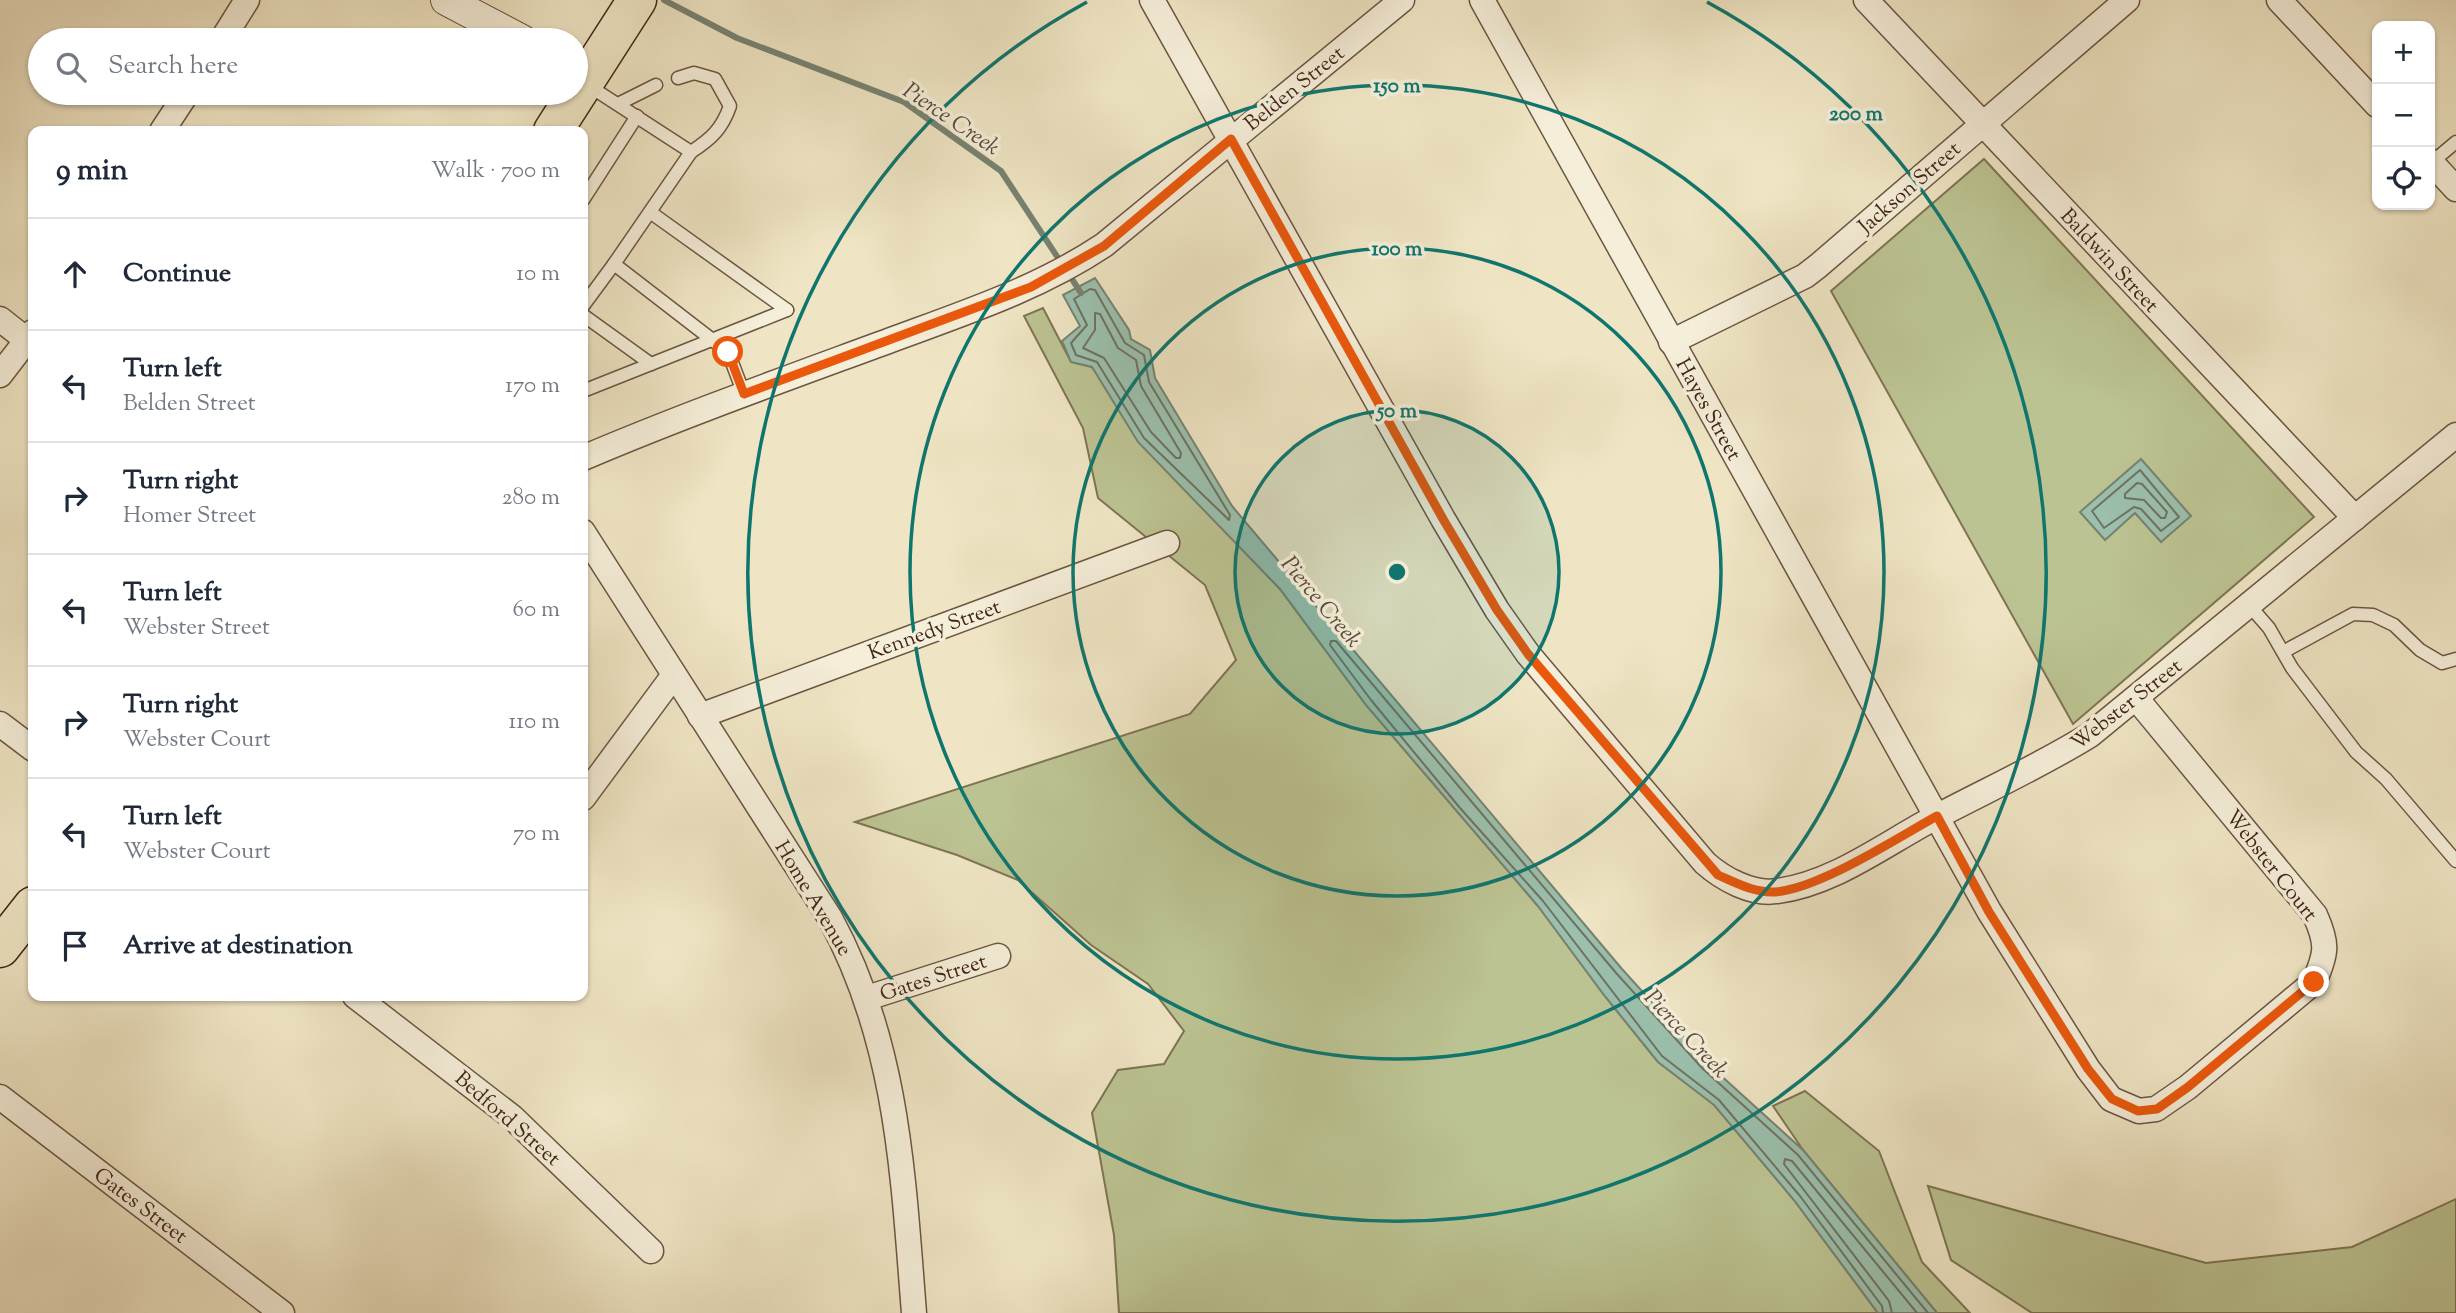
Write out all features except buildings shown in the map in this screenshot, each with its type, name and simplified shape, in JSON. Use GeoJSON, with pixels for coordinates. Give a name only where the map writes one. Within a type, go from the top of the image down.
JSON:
{"type":"FeatureCollection","features":[{"type":"Feature","properties":{"kind":"main road"},"geometry":{"type":"LineString","coordinates":[[588,69],[631,9]]}},
{"type":"Feature","properties":{"kind":"main road"},"geometry":{"type":"LineString","coordinates":[[556,126],[567,105]]}},
{"type":"Feature","properties":{"kind":"main road"},"geometry":{"type":"LineString","coordinates":[[0,948],[28,912]]}},
{"type":"Feature","properties":{"kind":"street"},"geometry":{"type":"LineString","coordinates":[[230,28],[247,0]]}},
{"type":"Feature","properties":{"kind":"street"},"geometry":{"type":"LineString","coordinates":[[446,0],[499,28]]}},
{"type":"Feature","properties":{"kind":"street"},"geometry":{"type":"LineString","coordinates":[[1152,0],[1231,139]]}},
{"type":"Feature","properties":{"kind":"street","name":"Belden Street"},"geometry":{"type":"LineString","coordinates":[[588,456],[744,394],[1031,287],[1082,260],[1104,246],[1402,0]]}},
{"type":"Feature","properties":{"kind":"street","name":"Hayes Street"},"geometry":{"type":"LineString","coordinates":[[1482,0],[1937,816]]}},
{"type":"Feature","properties":{"kind":"street","name":"Baldwin Street"},"geometry":{"type":"LineString","coordinates":[[1866,0],[2356,518]]}},
{"type":"Feature","properties":{"kind":"street","name":"Jackson Street"},"geometry":{"type":"LineString","coordinates":[[1671,342],[1805,276],[2126,0]]}},
{"type":"Feature","properties":{"kind":"street"},"geometry":{"type":"LineString","coordinates":[[2279,0],[2372,100]]}},
{"type":"Feature","properties":{"kind":"street"},"geometry":{"type":"LineString","coordinates":[[165,126],[179,105]]}},
{"type":"Feature","properties":{"kind":"street","name":"Webster Street"},"geometry":{"type":"LineString","coordinates":[[1231,139],[1443,519],[1513,632],[1705,863],[1718,875],[1750,889],[1776,892],[1829,876],[1937,816],[2043,764],[2090,735],[2456,435]]}},
{"type":"Feature","properties":{"kind":"street"},"geometry":{"type":"LineString","coordinates":[[2435,167],[2456,189]]}},
{"type":"Feature","properties":{"kind":"street"},"geometry":{"type":"LineString","coordinates":[[0,319],[28,337]]}},
{"type":"Feature","properties":{"kind":"street"},"geometry":{"type":"LineString","coordinates":[[0,375],[28,342]]}},
{"type":"Feature","properties":{"kind":"street","name":"Home Avenue"},"geometry":{"type":"LineString","coordinates":[[588,540],[830,918],[867,998],[886,1065],[904,1168],[914,1313]]}},
{"type":"Feature","properties":{"kind":"street","name":"Kennedy Street"},"geometry":{"type":"LineString","coordinates":[[700,716],[1167,543]]}},
{"type":"Feature","properties":{"kind":"street"},"geometry":{"type":"LineString","coordinates":[[588,791],[674,675]]}},
{"type":"Feature","properties":{"kind":"street","name":"Webster Court"},"geometry":{"type":"LineString","coordinates":[[1937,816],[1989,912],[2088,1069],[2112,1099],[2138,1111],[2157,1109],[2188,1087],[2314,982],[2323,961],[2326,939],[2315,915],[2136,698]]}},
{"type":"Feature","properties":{"kind":"street"},"geometry":{"type":"LineString","coordinates":[[0,724],[28,746]]}},
{"type":"Feature","properties":{"kind":"street","name":"Gates Street"},"geometry":{"type":"LineString","coordinates":[[867,998],[998,956]]}},
{"type":"Feature","properties":{"kind":"street","name":"Bedford Street"},"geometry":{"type":"LineString","coordinates":[[361,1001],[512,1117],[651,1251]]}},
{"type":"Feature","properties":{"kind":"street","name":"Gates Street"},"geometry":{"type":"LineString","coordinates":[[0,1097],[282,1313]]}},
{"type":"Feature","properties":{"kind":"lane"},"geometry":{"type":"LineString","coordinates":[[588,299],[691,152],[709,141],[723,125],[730,106],[715,79],[694,73],[678,78]]}},
{"type":"Feature","properties":{"kind":"lane"},"geometry":{"type":"LineString","coordinates":[[588,80],[618,104],[691,152]]}},
{"type":"Feature","properties":{"kind":"lane"},"geometry":{"type":"LineString","coordinates":[[618,104],[656,85]]}},
{"type":"Feature","properties":{"kind":"lane"},"geometry":{"type":"LineString","coordinates":[[588,192],[637,116]]}},
{"type":"Feature","properties":{"kind":"lane"},"geometry":{"type":"LineString","coordinates":[[2435,158],[2456,142]]}},
{"type":"Feature","properties":{"kind":"lane"},"geometry":{"type":"LineString","coordinates":[[588,389],[787,310],[650,212]]}},
{"type":"Feature","properties":{"kind":"lane"},"geometry":{"type":"LineString","coordinates":[[614,264],[728,352],[744,394]]}},
{"type":"Feature","properties":{"kind":"lane"},"geometry":{"type":"LineString","coordinates":[[588,319],[652,364]]}},
{"type":"Feature","properties":{"kind":"lane"},"geometry":{"type":"LineString","coordinates":[[2249,605],[2269,628],[2283,652],[2356,752],[2386,779],[2456,861]]}},
{"type":"Feature","properties":{"kind":"lane"},"geometry":{"type":"LineString","coordinates":[[2283,652],[2353,614],[2373,615],[2394,625],[2420,650],[2442,663],[2456,659]]}},
{"type":"Feature","properties":{"kind":"shaded area"},"geometry":{"type":"Polygon","coordinates":[[[1984,159],[2314,517],[2073,724],[1831,291],[1984,159]]]}},
{"type":"Feature","properties":{"kind":"shaded area"},"geometry":{"type":"Polygon","coordinates":[[[1043,308],[1071,362],[1092,367],[1221,526],[1280,589],[1366,705],[1538,906],[1658,1062],[1714,1104],[1794,1200],[1878,1313],[1119,1313],[1114,1235],[1092,1113],[1118,1070],[1164,1064],[1184,1031],[1148,984],[1091,945],[1018,880],[957,855],[855,822],[1190,714],[1236,660],[1205,585],[1098,498],[1083,428],[1024,316],[1043,308]]]}},
{"type":"Feature","properties":{"kind":"shaded area"},"geometry":{"type":"Polygon","coordinates":[[[1805,1091],[1879,1151],[1922,1262],[1970,1313],[1937,1313],[1803,1150],[1773,1106],[1805,1091]]]}},
{"type":"Feature","properties":{"kind":"shaded area"},"geometry":{"type":"Polygon","coordinates":[[[1928,1186],[2206,1263],[2352,1247],[2456,1199],[2456,1313],[2032,1313],[1951,1260],[1928,1186]]]}},
{"type":"Feature","properties":{"kind":"water"},"geometry":{"type":"Polygon","coordinates":[[[1095,278],[1129,330],[1131,339],[1150,350],[1155,378],[1232,506],[1622,969],[1707,1063],[1803,1150],[1937,1313],[1878,1313],[1794,1200],[1714,1105],[1658,1062],[1538,906],[1366,705],[1280,589],[1138,442],[1092,367],[1071,362],[1062,341],[1080,326],[1063,295],[1095,278]]]}},
{"type":"Feature","properties":{"kind":"water"},"geometry":{"type":"Polygon","coordinates":[[[2141,459],[2191,516],[2161,542],[2135,513],[2105,540],[2080,512],[2141,459]]]}},
{"type":"Feature","properties":{"kind":"waterway","name":"Pierce Creek"},"geometry":{"type":"LineString","coordinates":[[664,0],[737,38],[904,102],[1001,171],[1062,264]]}},
{"type":"Feature","properties":{"kind":"waterway","name":"Pierce Creek"},"geometry":{"type":"LineString","coordinates":[[1068,273],[1081,293]]}},
{"type":"Feature","properties":{"kind":"route"},"geometry":{"type":"LineString","coordinates":[[728,352],[744,394],[1013,295],[1104,246],[1231,139],[1443,519],[1497,610],[1528,654],[1718,875],[1750,889],[1776,892],[1829,876],[1937,816],[1989,912],[2088,1069],[2112,1099],[2138,1111],[2157,1109],[2188,1087],[2314,982]]}}]}
